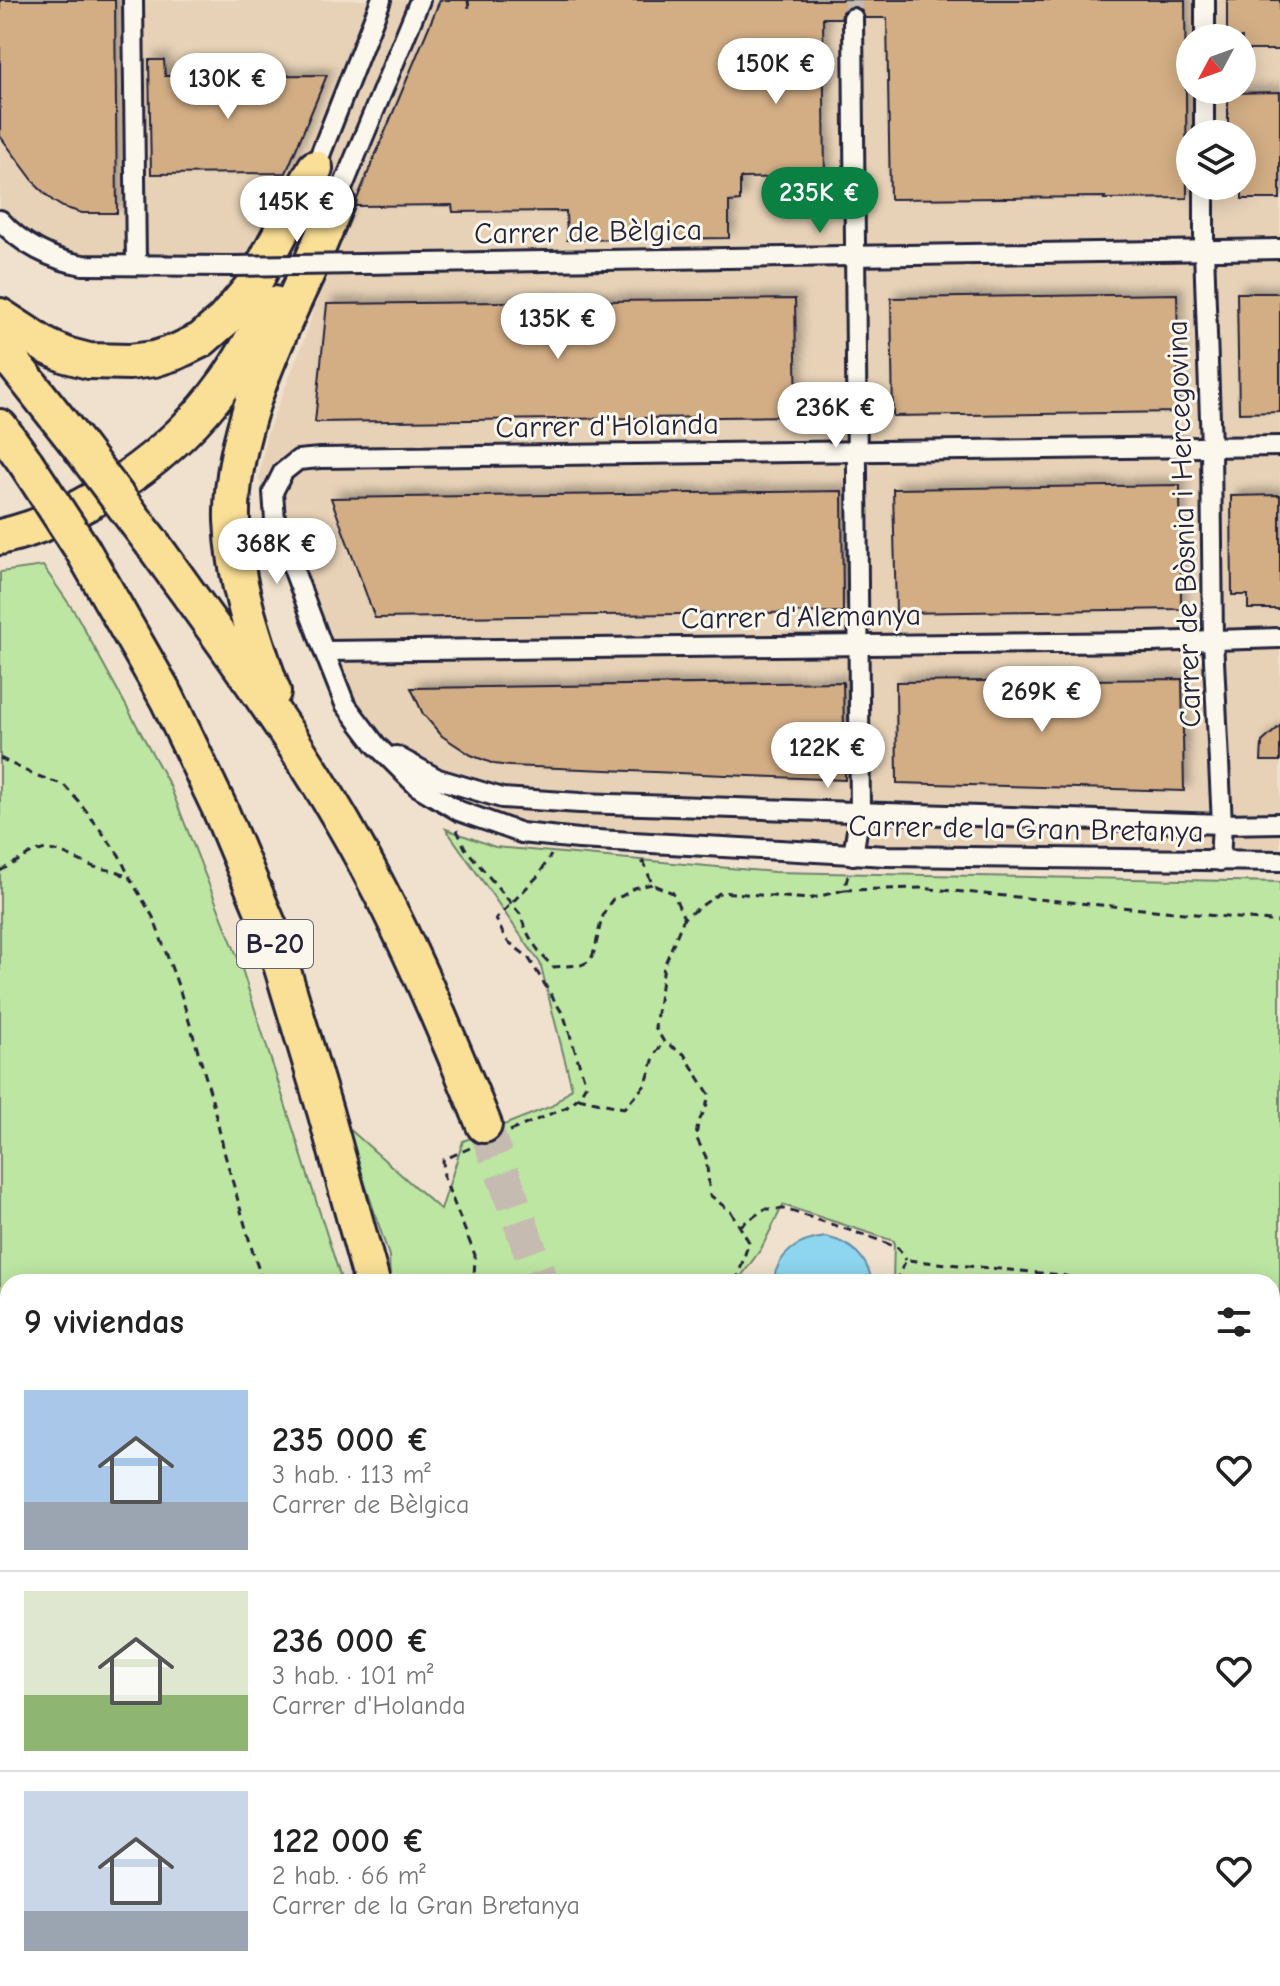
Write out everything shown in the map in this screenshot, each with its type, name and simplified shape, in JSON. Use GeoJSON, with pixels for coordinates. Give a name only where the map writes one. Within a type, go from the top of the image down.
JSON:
{"type":"FeatureCollection","features":[{"type":"Feature","properties":{"kind":"highway"},"geometry":{"type":"LineString","coordinates":[[0,316],[46,346],[89,361],[141,361],[176,352],[201,340],[224,320],[252,287],[315,168]]}},
{"type":"Feature","properties":{"kind":"highway"},"geometry":{"type":"LineString","coordinates":[[265,317],[315,168]]}},
{"type":"Feature","properties":{"kind":"highway"},"geometry":{"type":"LineString","coordinates":[[0,537],[78,508],[135,473],[183,431],[213,400],[236,367],[337,201]]}},
{"type":"Feature","properties":{"kind":"highway"},"geometry":{"type":"LineString","coordinates":[[290,737],[257,646],[237,571],[232,518],[237,461],[256,395],[285,316],[337,201]]}},
{"type":"Feature","properties":{"kind":"highway"},"geometry":{"type":"LineString","coordinates":[[0,346],[152,543],[290,737],[343,824],[392,914],[488,1135]]}},
{"type":"Feature","properties":{"kind":"highway","name":"B-20"},"geometry":{"type":"LineString","coordinates":[[0,427],[82,549],[167,698],[219,807],[271,931],[370,1274]]}},
{"type":"Feature","properties":{"kind":"street"},"geometry":{"type":"LineString","coordinates":[[133,0],[136,264]]}},
{"type":"Feature","properties":{"kind":"street"},"geometry":{"type":"LineString","coordinates":[[315,168],[381,0]]}},
{"type":"Feature","properties":{"kind":"street"},"geometry":{"type":"LineString","coordinates":[[337,201],[420,0]]}},
{"type":"Feature","properties":{"kind":"street"},"geometry":{"type":"LineString","coordinates":[[1205,0],[1205,24]]}},
{"type":"Feature","properties":{"kind":"street"},"geometry":{"type":"LineString","coordinates":[[853,18],[860,644],[860,812],[853,855]]}},
{"type":"Feature","properties":{"kind":"street","name":"Carrer de Bòsnia i Hercegovina"},"geometry":{"type":"LineString","coordinates":[[1204,200],[1213,640],[1222,824],[1220,861]]}},
{"type":"Feature","properties":{"kind":"street","name":"Carrer de Bèlgica"},"geometry":{"type":"LineString","coordinates":[[0,220],[32,246],[65,262],[83,265],[234,266],[1280,249]]}},
{"type":"Feature","properties":{"kind":"street","name":"Carrer d'Holanda"},"geometry":{"type":"LineString","coordinates":[[320,458],[1280,446]]}},
{"type":"Feature","properties":{"kind":"street","name":"Carrer de la Gran Bretanya"},"geometry":{"type":"LineString","coordinates":[[320,458],[298,460],[283,472],[273,492],[275,520],[324,651],[345,704],[376,745],[417,786],[459,811],[521,833],[575,824],[860,812],[1222,824],[1280,823]]}},
{"type":"Feature","properties":{"kind":"street","name":"Carrer d'Alemanya"},"geometry":{"type":"LineString","coordinates":[[324,651],[1280,638]]}},
{"type":"Feature","properties":{"kind":"street","name":"Carrer de la Gran Bretanya"},"geometry":{"type":"LineString","coordinates":[[376,745],[438,779],[623,841],[853,855],[1280,861]]}},
{"type":"Feature","properties":{"kind":"path"},"geometry":{"type":"LineString","coordinates":[[468,0],[469,9]]}},
{"type":"Feature","properties":{"kind":"path"},"geometry":{"type":"LineString","coordinates":[[0,758],[64,785],[119,855],[153,917],[180,991],[260,1274]]}},
{"type":"Feature","properties":{"kind":"path"},"geometry":{"type":"LineString","coordinates":[[459,811],[456,828],[465,848],[520,914],[538,952],[553,967],[581,965],[590,961],[596,949],[603,914],[613,899],[634,888],[652,884],[673,893],[684,918]]}},
{"type":"Feature","properties":{"kind":"path"},"geometry":{"type":"LineString","coordinates":[[474,1274],[475,1255],[444,1178],[443,1160],[488,1135],[567,1107],[578,1098],[586,1085],[564,1016],[528,957],[506,940],[496,919],[538,876],[575,824]]}},
{"type":"Feature","properties":{"kind":"path"},"geometry":{"type":"LineString","coordinates":[[623,841],[645,865],[652,884]]}},
{"type":"Feature","properties":{"kind":"path"},"geometry":{"type":"LineString","coordinates":[[0,871],[45,849],[94,867],[119,872],[131,880]]}},
{"type":"Feature","properties":{"kind":"path"},"geometry":{"type":"LineString","coordinates":[[844,890],[853,855]]}},
{"type":"Feature","properties":{"kind":"path"},"geometry":{"type":"LineString","coordinates":[[739,1274],[749,1242],[731,1212],[710,1195],[706,1157],[696,1137],[709,1094],[684,1054],[664,1042],[655,1027],[664,966],[684,918],[721,892],[809,899],[844,890],[921,888],[1280,922]]}},
{"type":"Feature","properties":{"kind":"path"},"geometry":{"type":"LineString","coordinates":[[578,1098],[624,1108],[646,1084],[655,1054],[664,1042]]}},
{"type":"Feature","properties":{"kind":"path"},"geometry":{"type":"LineString","coordinates":[[740,1226],[765,1209],[785,1209],[898,1248],[906,1260]]}},
{"type":"Feature","properties":{"kind":"path"},"geometry":{"type":"LineString","coordinates":[[899,1274],[906,1260]]}},
{"type":"Feature","properties":{"kind":"path"},"geometry":{"type":"LineString","coordinates":[[906,1260],[1052,1274]]}},
{"type":"Feature","properties":{"kind":"shaded area"},"geometry":{"type":"Polygon","coordinates":[[[0,0],[1280,0],[1280,862],[536,829],[440,794],[407,771],[322,662],[259,479],[266,436],[304,340],[327,267],[59,258],[0,217],[0,0]]]}},
{"type":"Feature","properties":{"kind":"green space"},"geometry":{"type":"Polygon","coordinates":[[[43,566],[76,614],[170,786],[241,966],[339,1274],[0,1274],[0,572],[43,566]]]}},
{"type":"Feature","properties":{"kind":"green space"},"geometry":{"type":"Polygon","coordinates":[[[446,829],[495,847],[774,872],[1280,882],[1280,1274],[893,1274],[894,1241],[783,1205],[761,1249],[743,1274],[390,1274],[389,1256],[346,1126],[441,1210],[463,1141],[552,1106],[572,1088],[540,963],[446,829]]]}},
{"type":"Feature","properties":{"kind":"water"},"geometry":{"type":"Polygon","coordinates":[[[826,1237],[843,1243],[862,1258],[870,1274],[775,1274],[785,1255],[807,1241],[826,1237]]]}},
{"type":"Feature","properties":{"kind":"building"},"geometry":{"type":"Polygon","coordinates":[[[0,0],[115,0],[117,213],[82,213],[53,201],[38,187],[0,136],[0,0]]]}},
{"type":"Feature","properties":{"kind":"building"},"geometry":{"type":"Polygon","coordinates":[[[440,0],[1185,0],[1185,24],[1176,24],[1176,104],[1186,104],[1186,120],[1176,120],[1176,198],[890,199],[887,18],[865,18],[860,8],[852,6],[843,11],[841,18],[823,18],[825,177],[740,178],[740,201],[729,202],[729,238],[567,240],[566,211],[453,212],[452,205],[356,206],[440,0]]]}},
{"type":"Feature","properties":{"kind":"building"},"geometry":{"type":"Polygon","coordinates":[[[1227,0],[1280,0],[1280,50],[1256,50],[1256,24],[1227,24],[1227,0]]]}},
{"type":"Feature","properties":{"kind":"building"},"geometry":{"type":"Polygon","coordinates":[[[149,60],[164,60],[165,76],[327,75],[286,173],[151,174],[149,60]]]}},
{"type":"Feature","properties":{"kind":"building"},"geometry":{"type":"Polygon","coordinates":[[[1256,92],[1280,92],[1280,199],[1256,199],[1256,120],[1228,120],[1228,104],[1256,104],[1256,92]]]}},
{"type":"Feature","properties":{"kind":"building"},"geometry":{"type":"Polygon","coordinates":[[[1237,293],[1280,293],[1280,412],[1239,413],[1237,293]]]}},
{"type":"Feature","properties":{"kind":"building"},"geometry":{"type":"Polygon","coordinates":[[[1177,294],[1179,412],[893,416],[891,298],[1177,294]]]}},
{"type":"Feature","properties":{"kind":"building"},"geometry":{"type":"Polygon","coordinates":[[[795,299],[797,416],[315,422],[327,304],[795,299]]]}},
{"type":"Feature","properties":{"kind":"building"},"geometry":{"type":"Polygon","coordinates":[[[1180,485],[1181,609],[896,613],[893,489],[1180,485]]]}},
{"type":"Feature","properties":{"kind":"building"},"geometry":{"type":"Polygon","coordinates":[[[842,491],[843,612],[375,618],[331,498],[842,491]]]}},
{"type":"Feature","properties":{"kind":"building"},"geometry":{"type":"Polygon","coordinates":[[[1280,495],[1280,609],[1248,609],[1248,595],[1232,595],[1231,496],[1280,495]]]}},
{"type":"Feature","properties":{"kind":"building"},"geometry":{"type":"Polygon","coordinates":[[[1182,679],[1184,791],[897,783],[896,682],[1182,679]]]}},
{"type":"Feature","properties":{"kind":"building"},"geometry":{"type":"Polygon","coordinates":[[[843,682],[845,780],[494,764],[471,755],[442,736],[423,714],[411,688],[843,682]]]}},
{"type":"Feature","properties":{"kind":"building"},"geometry":{"type":"Polygon","coordinates":[[[1280,726],[1280,761],[1261,761],[1262,742],[1280,726]]]}},
{"type":"Feature","properties":{"kind":"tunnel"},"geometry":{"type":"LineString","coordinates":[[853,0],[853,18]]}},
{"type":"Feature","properties":{"kind":"tunnel"},"geometry":{"type":"LineString","coordinates":[[484,1125],[538,1274]]}}]}
